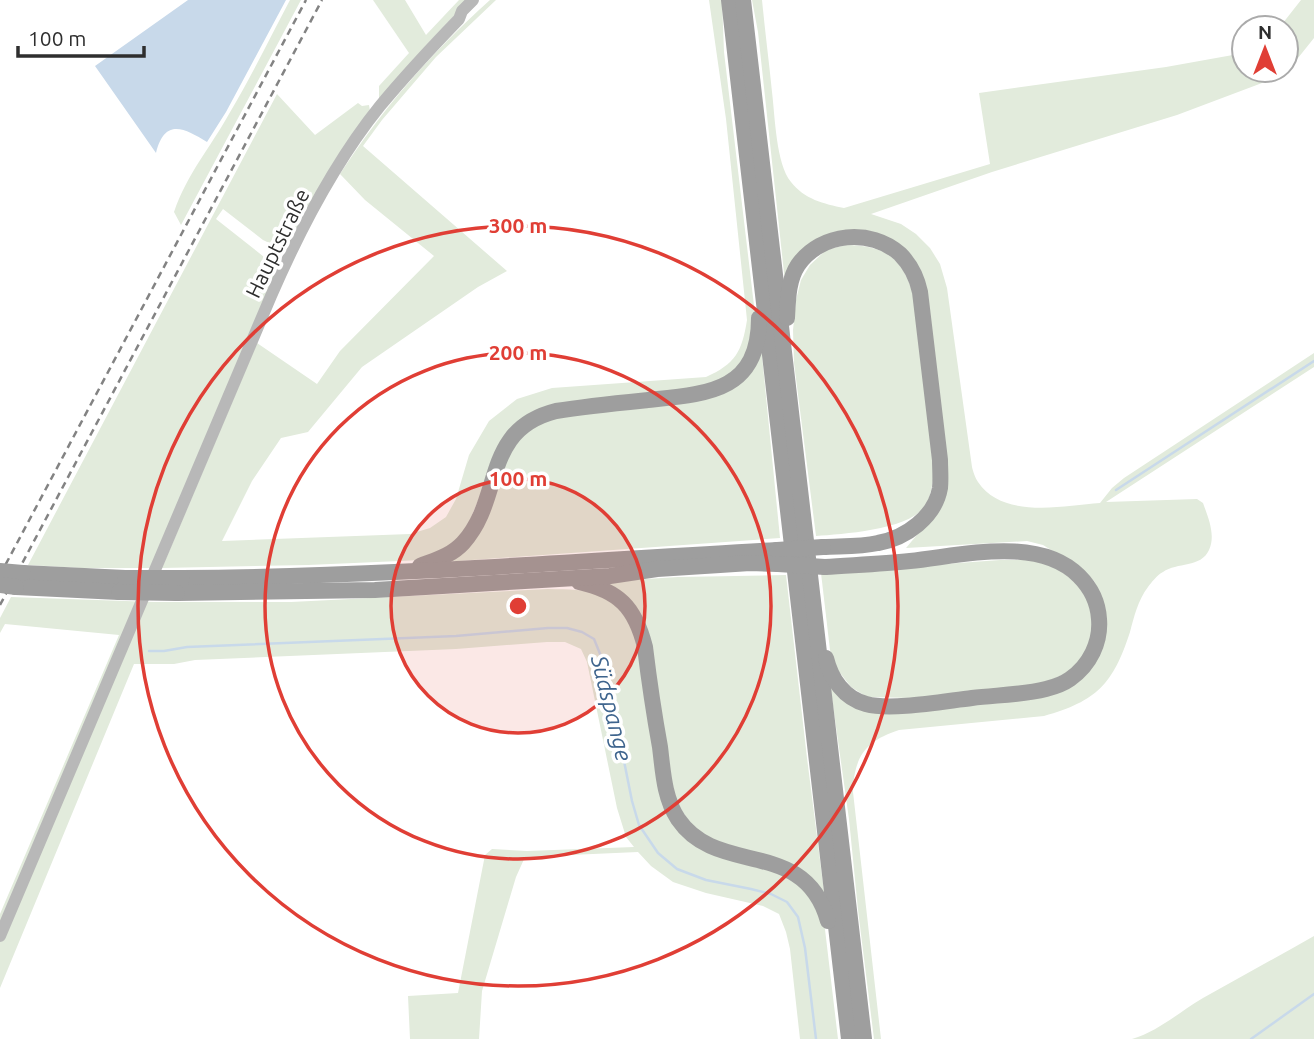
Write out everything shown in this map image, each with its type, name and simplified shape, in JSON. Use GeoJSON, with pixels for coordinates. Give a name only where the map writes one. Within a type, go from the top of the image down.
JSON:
{"type":"FeatureCollection","features":[{"type":"Feature","properties":{"kind":"highway"},"geometry":{"type":"LineString","coordinates":[[729,0],[849,1039]]}},
{"type":"Feature","properties":{"kind":"highway"},"geometry":{"type":"LineString","coordinates":[[743,0],[864,1039]]}},
{"type":"Feature","properties":{"kind":"highway"},"geometry":{"type":"LineString","coordinates":[[0,571],[13,582],[340,592],[610,576],[649,570],[750,563],[823,547],[877,544],[898,537],[921,522],[934,505],[940,488],[940,460],[920,292],[914,273],[901,255],[884,244],[864,237],[845,237],[819,246],[794,273],[788,299],[787,326],[782,341]]}},
{"type":"Feature","properties":{"kind":"highway"},"geometry":{"type":"LineString","coordinates":[[404,572],[445,557],[463,543],[481,513],[505,447],[519,429],[529,422],[556,411],[702,394],[730,382],[745,367],[755,348],[762,283]]}},
{"type":"Feature","properties":{"kind":"highway"},"geometry":{"type":"LineString","coordinates":[[180,586],[274,578],[777,557],[825,567],[1003,552],[1037,555],[1064,564],[1090,588],[1098,609],[1098,634],[1093,651],[1081,670],[1062,684],[1045,689],[875,706],[855,699],[839,687],[828,668],[817,626]]}},
{"type":"Feature","properties":{"kind":"highway"},"geometry":{"type":"LineString","coordinates":[[563,579],[607,591],[624,603],[635,617],[645,647],[667,792],[677,818],[695,838],[709,846],[778,866],[806,881],[822,904],[830,936],[839,956]]}},
{"type":"Feature","properties":{"kind":"main road"},"geometry":{"type":"LineString","coordinates":[[459,19],[462,11],[473,0]]}},
{"type":"Feature","properties":{"kind":"main road"},"geometry":{"type":"LineString","coordinates":[[459,19],[467,16],[484,0]]}},
{"type":"Feature","properties":{"kind":"main road","name":"Hauptstraße"},"geometry":{"type":"LineString","coordinates":[[0,936],[298,237],[337,167],[379,107],[459,19]]}},
{"type":"Feature","properties":{"kind":"green space"},"geometry":{"type":"Polygon","coordinates":[[[290,0],[301,0],[181,225],[174,212],[185,185],[237,100],[290,0]]]}},
{"type":"Feature","properties":{"kind":"green space"},"geometry":{"type":"Polygon","coordinates":[[[373,0],[405,0],[426,35],[459,0],[469,0],[379,99],[379,86],[409,53],[373,0]]]}},
{"type":"Feature","properties":{"kind":"green space"},"geometry":{"type":"Polygon","coordinates":[[[490,0],[496,0],[436,57],[363,146],[507,271],[478,287],[362,367],[308,432],[281,438],[252,481],[222,541],[410,534],[430,528],[446,517],[456,499],[469,455],[489,421],[517,399],[552,388],[706,377],[724,367],[736,356],[743,341],[747,320],[726,119],[709,0],[722,0],[724,52],[755,314],[755,327],[743,363],[714,387],[538,411],[482,491],[464,534],[440,554],[420,560],[162,568],[257,343],[317,384],[340,351],[434,256],[365,200],[340,174],[409,82],[490,0]]]}},
{"type":"Feature","properties":{"kind":"green space"},"geometry":{"type":"Polygon","coordinates":[[[752,0],[762,0],[777,139],[786,174],[796,188],[808,197],[844,208],[990,164],[979,93],[1230,56],[1230,84],[1259,84],[1177,115],[992,172],[871,214],[901,224],[916,234],[930,248],[940,264],[947,288],[972,469],[978,482],[989,494],[1018,506],[1034,508],[1100,503],[1124,478],[1314,353],[1314,367],[1106,502],[1197,499],[1203,503],[1212,538],[1209,550],[1200,560],[1169,569],[1148,587],[1139,603],[1117,665],[1090,697],[1044,716],[899,730],[878,739],[864,752],[856,769],[853,792],[881,1039],[874,1039],[849,819],[830,684],[867,708],[1084,676],[1100,594],[1094,581],[1082,569],[1043,545],[1027,541],[906,548],[936,512],[941,500],[908,256],[833,236],[785,282],[758,32],[752,0]]]}},
{"type":"Feature","properties":{"kind":"green space"},"geometry":{"type":"Polygon","coordinates":[[[1301,0],[1314,0],[1314,38],[1300,56],[1300,14],[1290,14],[1301,0]]]}},
{"type":"Feature","properties":{"kind":"green space"},"geometry":{"type":"Polygon","coordinates":[[[277,94],[315,135],[358,103],[362,106],[369,105],[370,111],[286,251],[263,240],[223,209],[216,219],[278,268],[151,568],[28,565],[277,94]]]}},
{"type":"Feature","properties":{"kind":"green space"},"geometry":{"type":"Polygon","coordinates":[[[846,245],[884,252],[900,266],[911,287],[915,301],[934,474],[925,506],[905,521],[875,529],[816,536],[794,363],[796,300],[801,280],[810,265],[826,250],[846,245]]]}},
{"type":"Feature","properties":{"kind":"green space"},"geometry":{"type":"Polygon","coordinates":[[[761,346],[780,538],[444,562],[523,433],[551,418],[700,400],[761,346]]]}},
{"type":"Feature","properties":{"kind":"green space"},"geometry":{"type":"Polygon","coordinates":[[[1030,560],[1051,564],[1081,586],[1095,616],[1092,642],[1073,670],[1042,684],[913,698],[867,697],[851,687],[837,669],[830,650],[821,573],[1030,560]]]}},
{"type":"Feature","properties":{"kind":"green space"},"geometry":{"type":"Polygon","coordinates":[[[786,575],[825,899],[696,831],[675,801],[644,632],[597,582],[786,575]]]}},
{"type":"Feature","properties":{"kind":"green space"},"geometry":{"type":"Polygon","coordinates":[[[548,589],[588,591],[608,598],[618,605],[635,628],[679,829],[801,884],[824,921],[838,1039],[800,1039],[790,949],[779,914],[763,906],[706,893],[673,882],[651,866],[638,852],[525,857],[516,877],[482,991],[479,1039],[410,1039],[408,996],[458,993],[485,855],[492,849],[527,851],[634,847],[626,837],[617,808],[587,662],[581,649],[565,642],[134,664],[0,988],[0,914],[119,635],[5,624],[0,633],[0,618],[11,597],[154,602],[291,602],[548,589]]]}},
{"type":"Feature","properties":{"kind":"green space"},"geometry":{"type":"Polygon","coordinates":[[[1314,936],[1314,1039],[1132,1039],[1160,1026],[1203,998],[1314,936]]]}},
{"type":"Feature","properties":{"kind":"water"},"geometry":{"type":"Polygon","coordinates":[[[188,0],[286,0],[207,142],[184,130],[170,130],[160,142],[156,153],[95,66],[188,0]]]}},
{"type":"Feature","properties":{"kind":"waterway"},"geometry":{"type":"LineString","coordinates":[[1116,490],[1314,361]]}},
{"type":"Feature","properties":{"kind":"waterway","name":"Südspange"},"geometry":{"type":"LineString","coordinates":[[149,651],[187,647],[456,636],[548,628],[567,628],[582,632],[594,639],[605,666],[639,825],[658,853],[677,869],[706,880],[771,894],[787,902],[798,917],[805,948],[816,1039]]}},
{"type":"Feature","properties":{"kind":"waterway"},"geometry":{"type":"LineString","coordinates":[[1251,1039],[1314,994]]}},
{"type":"Feature","properties":{"kind":"railway"},"geometry":{"type":"LineString","coordinates":[[0,575],[306,0]]}},
{"type":"Feature","properties":{"kind":"railway"},"geometry":{"type":"LineString","coordinates":[[0,605],[322,0]]}}]}
